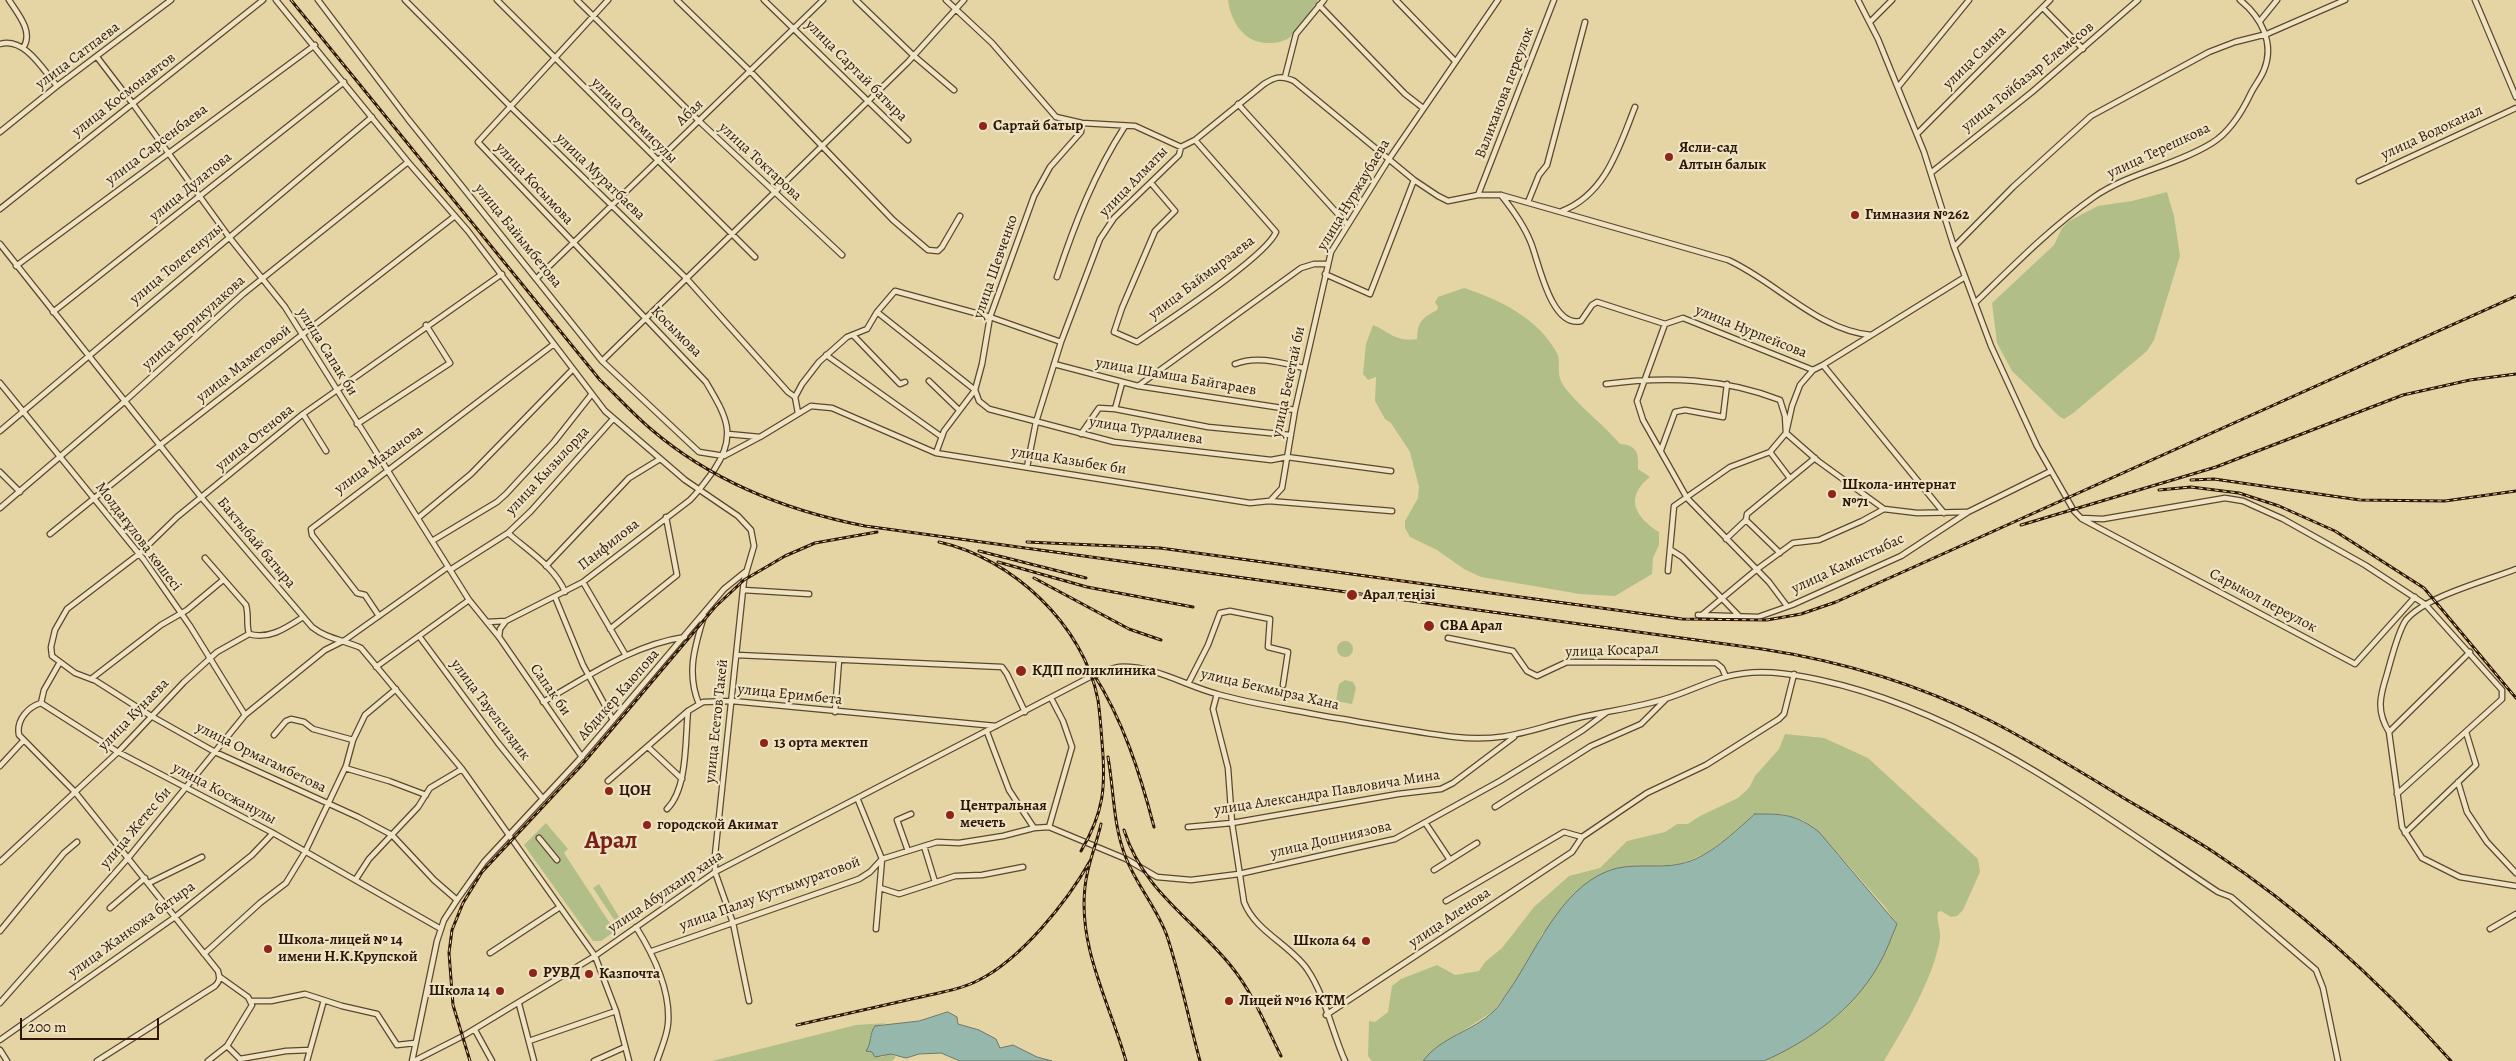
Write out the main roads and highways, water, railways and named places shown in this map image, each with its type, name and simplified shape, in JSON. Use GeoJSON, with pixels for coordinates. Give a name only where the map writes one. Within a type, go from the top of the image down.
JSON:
{"type":"FeatureCollection","features":[{"type":"Feature","properties":{"kind":"water"},"geometry":{"type":"Polygon","coordinates":[[[1755,814],[1789,816],[1811,826],[1819,832],[1897,924],[1884,956],[1868,982],[1843,1010],[1813,1034],[1764,1061],[1423,1061],[1438,1046],[1477,1024],[1496,1009],[1562,907],[1591,880],[1616,868],[1662,866],[1691,861],[1720,844],[1755,814]]]}},
{"type":"Feature","properties":{"kind":"water"},"geometry":{"type":"Polygon","coordinates":[[[948,1012],[957,1017],[958,1024],[979,1030],[996,1039],[1000,1048],[1013,1045],[1037,1057],[1052,1061],[960,1061],[941,1053],[919,1054],[906,1058],[891,1054],[875,1057],[872,1052],[866,1051],[875,1026],[919,1021],[948,1012]]]}},
{"type":"Feature","properties":{"kind":"railway"},"geometry":{"type":"LineString","coordinates":[[291,0],[600,380],[652,430],[676,448],[700,465],[752,492],[808,512],[865,526],[1762,649],[1850,667],[1907,685],[1962,707],[2024,739],[2193,839],[2248,875],[2310,924],[2369,976],[2451,1061]]}},
{"type":"Feature","properties":{"kind":"railway"},"geometry":{"type":"LineString","coordinates":[[1027,542],[1160,548],[1682,619],[1767,620],[1801,614],[1836,602],[2516,296]]}},
{"type":"Feature","properties":{"kind":"railway"},"geometry":{"type":"LineString","coordinates":[[2021,525],[2216,467],[2403,395],[2470,380],[2516,374]]}},
{"type":"Feature","properties":{"kind":"railway"},"geometry":{"type":"LineString","coordinates":[[2191,480],[2214,479],[2360,500],[2445,501],[2516,491]]}},
{"type":"Feature","properties":{"kind":"railway"},"geometry":{"type":"LineString","coordinates":[[2159,490],[2191,487],[2239,493],[2279,506],[2335,531],[2424,588],[2516,698]]}},
{"type":"Feature","properties":{"kind":"railway"},"geometry":{"type":"LineString","coordinates":[[470,1061],[453,1005],[449,953],[452,930],[463,903],[482,872],[580,767],[715,607],[744,580],[785,556],[815,543],[877,532]]}},
{"type":"Feature","properties":{"kind":"railway"},"geometry":{"type":"LineString","coordinates":[[939,542],[966,550],[993,563],[1018,579],[1041,599],[1061,621],[1078,646],[1090,672],[1098,700],[1104,773],[1099,811],[1095,824],[1081,851]]}},
{"type":"Feature","properties":{"kind":"railway"},"geometry":{"type":"LineString","coordinates":[[979,551],[1086,578]]}},
{"type":"Feature","properties":{"kind":"railway"},"geometry":{"type":"LineString","coordinates":[[998,562],[1087,587],[1193,607]]}},
{"type":"Feature","properties":{"kind":"railway"},"geometry":{"type":"LineString","coordinates":[[1034,578],[1129,629],[1161,640]]}},
{"type":"Feature","properties":{"kind":"railway"},"geometry":{"type":"LineString","coordinates":[[1093,673],[1104,691],[1130,747],[1154,827]]}},
{"type":"Feature","properties":{"kind":"railway"},"geometry":{"type":"LineString","coordinates":[[1108,757],[1116,821],[1122,846],[1126,858],[1167,936],[1200,1061]]}},
{"type":"Feature","properties":{"kind":"railway"},"geometry":{"type":"LineString","coordinates":[[1101,824],[1086,879],[1084,910],[1086,932],[1097,976],[1126,1061]]}},
{"type":"Feature","properties":{"kind":"railway"},"geometry":{"type":"LineString","coordinates":[[1124,830],[1144,871],[1156,888],[1217,949],[1239,976],[1259,1010],[1281,1056]]}},
{"type":"Feature","properties":{"kind":"railway"},"geometry":{"type":"LineString","coordinates":[[797,1025],[948,991],[979,980],[995,971],[1011,958],[1042,928],[1069,894],[1090,861]]}},
{"type":"Feature","properties":{"kind":"place","name":"Сартай батыр"},"geometry":{"type":"Point","coordinates":[983,126]}},
{"type":"Feature","properties":{"kind":"place","name":"Ясли-сад Алтын балык"},"geometry":{"type":"Point","coordinates":[1669,157]}},
{"type":"Feature","properties":{"kind":"place","name":"Гимназия №262"},"geometry":{"type":"Point","coordinates":[1855,215]}},
{"type":"Feature","properties":{"kind":"place","name":"Школа-интернат №71"},"geometry":{"type":"Point","coordinates":[1832,494]}},
{"type":"Feature","properties":{"kind":"place","name":"Арал теңізі"},"geometry":{"type":"Point","coordinates":[1352,595]}},
{"type":"Feature","properties":{"kind":"place","name":"СВА Арал"},"geometry":{"type":"Point","coordinates":[1429,626]}},
{"type":"Feature","properties":{"kind":"place","name":"КДП поликлиника"},"geometry":{"type":"Point","coordinates":[1021,671]}},
{"type":"Feature","properties":{"kind":"place","name":"13 орта мектеп"},"geometry":{"type":"Point","coordinates":[764,743]}},
{"type":"Feature","properties":{"kind":"place","name":"ЦОН"},"geometry":{"type":"Point","coordinates":[609,791]}},
{"type":"Feature","properties":{"kind":"place","name":"Центральная мечеть"},"geometry":{"type":"Point","coordinates":[950,815]}},
{"type":"Feature","properties":{"kind":"place","name":"городской Акимат"},"geometry":{"type":"Point","coordinates":[647,825]}},
{"type":"Feature","properties":{"kind":"place","name":"Школа 64"},"geometry":{"type":"Point","coordinates":[1366,941]}},
{"type":"Feature","properties":{"kind":"place","name":"Школа-лицей № 14 имени Н.К.Крупской"},"geometry":{"type":"Point","coordinates":[268,949]}},
{"type":"Feature","properties":{"kind":"place","name":"РУВД"},"geometry":{"type":"Point","coordinates":[533,973]}},
{"type":"Feature","properties":{"kind":"place","name":"Казпочта"},"geometry":{"type":"Point","coordinates":[589,974]}},
{"type":"Feature","properties":{"kind":"place","name":"Школа 14"},"geometry":{"type":"Point","coordinates":[500,991]}},
{"type":"Feature","properties":{"kind":"place","name":"Лицей №16 КТМ"},"geometry":{"type":"Point","coordinates":[1229,1001]}},
{"type":"Feature","properties":{"kind":"district","name":"Арал"},"geometry":{"type":"Point","coordinates":[611,842]}}]}
